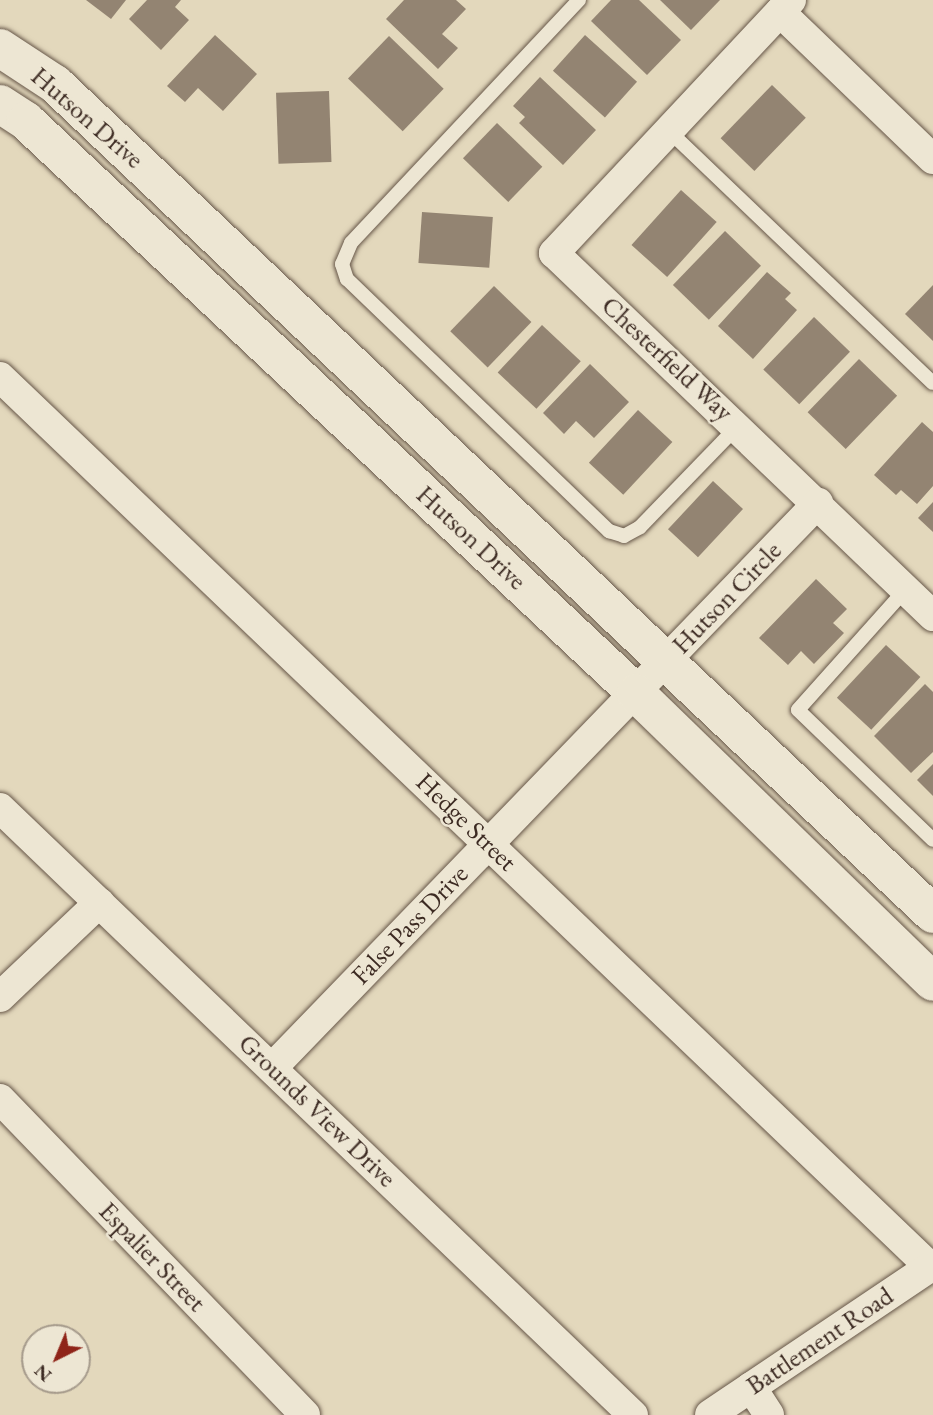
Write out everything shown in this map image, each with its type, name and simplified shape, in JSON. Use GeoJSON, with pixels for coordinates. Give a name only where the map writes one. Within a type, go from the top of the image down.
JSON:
{"type":"FeatureCollection","features":[{"type":"Feature","properties":{"kind":"street","name":"Chesterfield Way"},"geometry":{"type":"LineString","coordinates":[[786,6],[554,253],[738,426],[933,616]]}},
{"type":"Feature","properties":{"kind":"street"},"geometry":{"type":"LineString","coordinates":[[786,6],[933,159]]}},
{"type":"Feature","properties":{"kind":"street","name":"Hutson Drive"},"geometry":{"type":"LineString","coordinates":[[0,48],[55,84],[668,659],[933,914]]}},
{"type":"Feature","properties":{"kind":"street","name":"Hutson Drive"},"geometry":{"type":"LineString","coordinates":[[0,104],[26,121],[636,693],[933,982]]}},
{"type":"Feature","properties":{"kind":"street","name":"Hedge Street"},"geometry":{"type":"LineString","coordinates":[[0,377],[930,1268]]}},
{"type":"Feature","properties":{"kind":"street","name":"Hutson Circle"},"geometry":{"type":"LineString","coordinates":[[636,693],[818,503]]}},
{"type":"Feature","properties":{"kind":"street","name":"False Pass Drive"},"geometry":{"type":"LineString","coordinates":[[272,1068],[636,693]]}},
{"type":"Feature","properties":{"kind":"street","name":"Grounds View Drive"},"geometry":{"type":"LineString","coordinates":[[0,808],[633,1415]]}},
{"type":"Feature","properties":{"kind":"street"},"geometry":{"type":"LineString","coordinates":[[0,997],[99,903]]}},
{"type":"Feature","properties":{"kind":"street","name":"Espalier Street"},"geometry":{"type":"LineString","coordinates":[[0,1099],[305,1415]]}},
{"type":"Feature","properties":{"kind":"street","name":"Battlement Road"},"geometry":{"type":"LineString","coordinates":[[710,1415],[930,1268]]}},
{"type":"Feature","properties":{"kind":"street"},"geometry":{"type":"LineString","coordinates":[[751,1387],[769,1415]]}},
{"type":"Feature","properties":{"kind":"lane"},"geometry":{"type":"LineString","coordinates":[[579,0],[351,243],[342,264],[347,279],[609,531],[624,536],[640,527],[738,426]]}},
{"type":"Feature","properties":{"kind":"lane"},"geometry":{"type":"LineString","coordinates":[[668,130],[933,383]]}},
{"type":"Feature","properties":{"kind":"lane"},"geometry":{"type":"LineString","coordinates":[[906,589],[798,710],[933,840]]}},
{"type":"Feature","properties":{"kind":"building"},"geometry":{"type":"Polygon","coordinates":[[[86,0],[126,0],[111,19],[86,0]]]}},
{"type":"Feature","properties":{"kind":"building"},"geometry":{"type":"Polygon","coordinates":[[[147,0],[181,0],[175,7],[189,20],[161,50],[129,19],[147,0]]]}},
{"type":"Feature","properties":{"kind":"building"},"geometry":{"type":"Polygon","coordinates":[[[404,0],[456,0],[466,9],[442,34],[458,48],[438,69],[386,19],[404,0]]]}},
{"type":"Feature","properties":{"kind":"building"},"geometry":{"type":"Polygon","coordinates":[[[611,0],[639,0],[681,40],[647,75],[591,21],[611,0]]]}},
{"type":"Feature","properties":{"kind":"building"},"geometry":{"type":"Polygon","coordinates":[[[660,0],[720,0],[691,30],[660,0]]]}},
{"type":"Feature","properties":{"kind":"building"},"geometry":{"type":"Polygon","coordinates":[[[215,35],[257,74],[223,111],[198,88],[185,102],[167,86],[215,35]]]}},
{"type":"Feature","properties":{"kind":"building"},"geometry":{"type":"Polygon","coordinates":[[[585,35],[637,82],[605,118],[553,71],[585,35]]]}},
{"type":"Feature","properties":{"kind":"building"},"geometry":{"type":"Polygon","coordinates":[[[389,36],[444,89],[403,131],[348,78],[389,36]]]}},
{"type":"Feature","properties":{"kind":"building"},"geometry":{"type":"Polygon","coordinates":[[[540,77],[596,130],[563,165],[519,123],[525,117],[513,106],[540,77]]]}},
{"type":"Feature","properties":{"kind":"building"},"geometry":{"type":"Polygon","coordinates":[[[772,85],[806,118],[754,171],[721,138],[772,85]]]}},
{"type":"Feature","properties":{"kind":"building"},"geometry":{"type":"Polygon","coordinates":[[[329,91],[331,162],[279,164],[276,93],[329,91]]]}},
{"type":"Feature","properties":{"kind":"building"},"geometry":{"type":"Polygon","coordinates":[[[497,123],[542,167],[508,202],[463,158],[497,123]]]}},
{"type":"Feature","properties":{"kind":"building"},"geometry":{"type":"Polygon","coordinates":[[[681,190],[717,222],[667,277],[631,245],[681,190]]]}},
{"type":"Feature","properties":{"kind":"building"},"geometry":{"type":"Polygon","coordinates":[[[422,212],[493,217],[489,268],[418,263],[422,212]]]}},
{"type":"Feature","properties":{"kind":"building"},"geometry":{"type":"Polygon","coordinates":[[[725,231],[761,266],[709,320],[673,285],[725,231]]]}},
{"type":"Feature","properties":{"kind":"building"},"geometry":{"type":"Polygon","coordinates":[[[767,272],[791,293],[785,299],[797,310],[753,359],[718,326],[767,272]]]}},
{"type":"Feature","properties":{"kind":"building"},"geometry":{"type":"Polygon","coordinates":[[[933,285],[933,341],[905,314],[933,285]]]}},
{"type":"Feature","properties":{"kind":"building"},"geometry":{"type":"Polygon","coordinates":[[[494,286],[531,322],[488,367],[450,331],[494,286]]]}},
{"type":"Feature","properties":{"kind":"building"},"geometry":{"type":"Polygon","coordinates":[[[814,317],[850,352],[799,404],[763,370],[814,317]]]}},
{"type":"Feature","properties":{"kind":"building"},"geometry":{"type":"Polygon","coordinates":[[[542,325],[581,361],[536,409],[498,373],[542,325]]]}},
{"type":"Feature","properties":{"kind":"building"},"geometry":{"type":"Polygon","coordinates":[[[859,359],[897,396],[846,449],[808,412],[859,359]]]}},
{"type":"Feature","properties":{"kind":"building"},"geometry":{"type":"Polygon","coordinates":[[[590,364],[629,402],[594,438],[576,421],[564,434],[543,413],[590,364]]]}},
{"type":"Feature","properties":{"kind":"building"},"geometry":{"type":"Polygon","coordinates":[[[638,410],[672,442],[623,495],[589,463],[638,410]]]}},
{"type":"Feature","properties":{"kind":"building"},"geometry":{"type":"Polygon","coordinates":[[[922,422],[933,432],[933,486],[917,504],[901,490],[896,495],[874,475],[922,422]]]}},
{"type":"Feature","properties":{"kind":"building"},"geometry":{"type":"Polygon","coordinates":[[[713,481],[743,509],[698,557],[668,529],[713,481]]]}},
{"type":"Feature","properties":{"kind":"building"},"geometry":{"type":"Polygon","coordinates":[[[933,502],[933,532],[918,518],[933,502]]]}},
{"type":"Feature","properties":{"kind":"building"},"geometry":{"type":"Polygon","coordinates":[[[816,579],[847,609],[833,623],[844,633],[814,664],[801,651],[788,665],[759,638],[816,579]]]}},
{"type":"Feature","properties":{"kind":"building"},"geometry":{"type":"Polygon","coordinates":[[[886,645],[920,677],[871,730],[837,698],[886,645]]]}},
{"type":"Feature","properties":{"kind":"building"},"geometry":{"type":"Polygon","coordinates":[[[925,684],[933,692],[933,752],[911,773],[874,736],[925,684]]]}},
{"type":"Feature","properties":{"kind":"building"},"geometry":{"type":"Polygon","coordinates":[[[933,764],[933,796],[917,780],[933,764]]]}}]}
